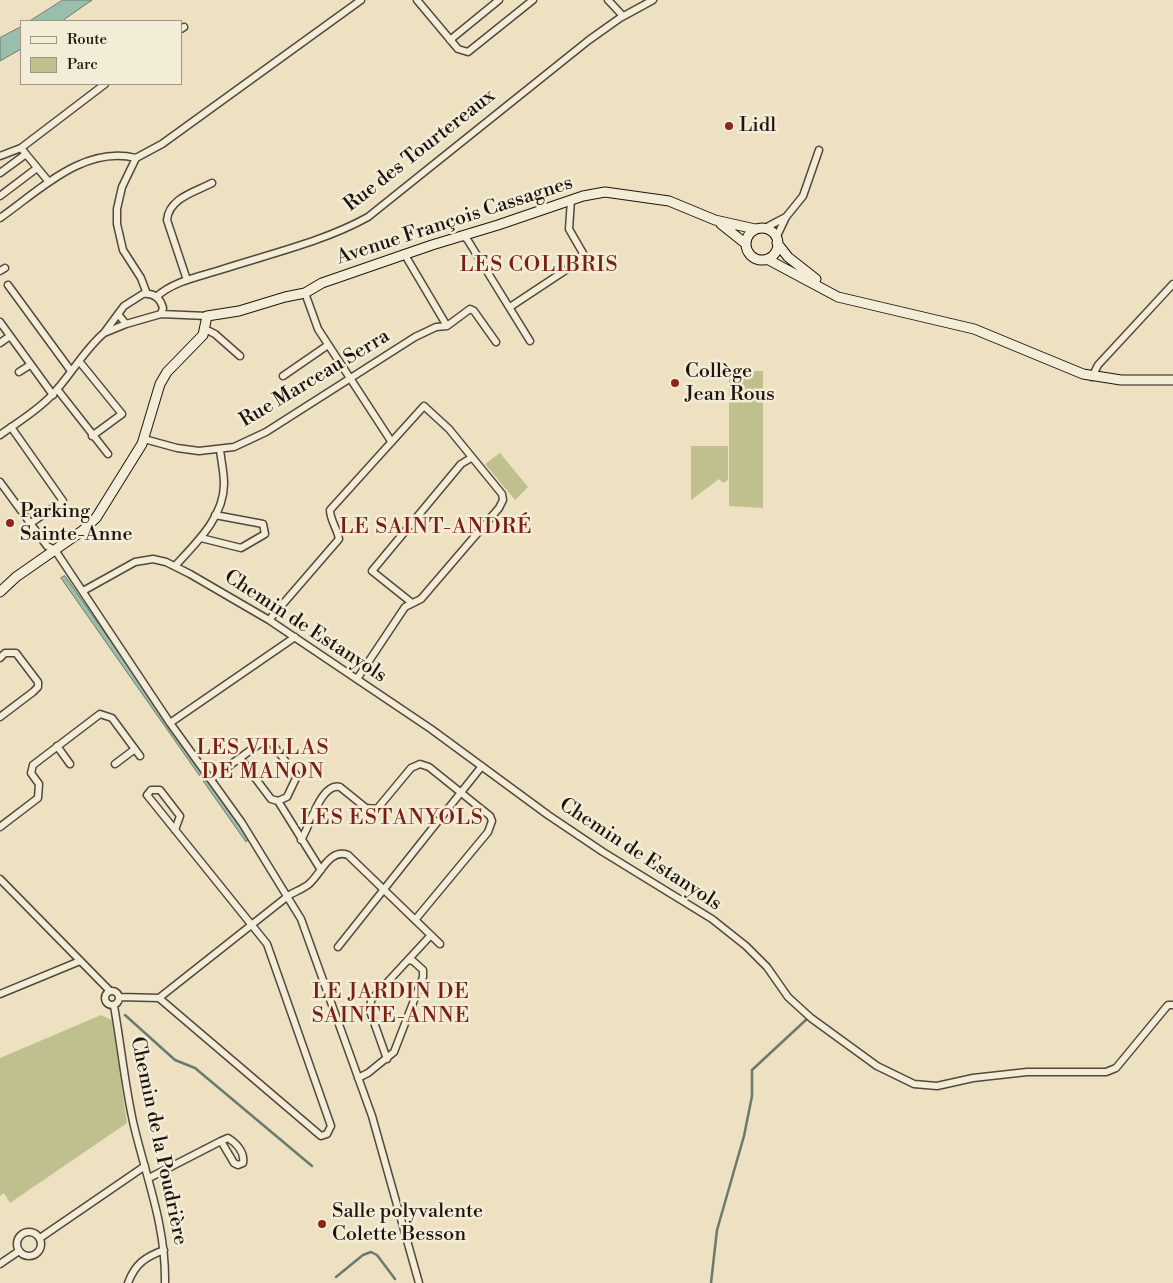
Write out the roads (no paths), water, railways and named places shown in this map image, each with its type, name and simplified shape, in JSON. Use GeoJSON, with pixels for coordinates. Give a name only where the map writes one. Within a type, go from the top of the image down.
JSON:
{"type":"FeatureCollection","features":[{"type":"Feature","properties":{"kind":"main road","name":"Avenue François Cassagnes"},"geometry":{"type":"LineString","coordinates":[[208,316],[239,311],[284,296],[305,293],[322,284],[462,236],[571,200],[605,192],[652,197],[684,206],[715,220],[755,229]]}},
{"type":"Feature","properties":{"kind":"main road","name":"Avenue François Cassagnes"},"geometry":{"type":"LineString","coordinates":[[715,220],[746,244]]}},
{"type":"Feature","properties":{"kind":"main road"},"geometry":{"type":"LineString","coordinates":[[862,304],[812,277],[788,257],[774,233],[765,228],[755,229],[750,233],[746,244],[750,255],[755,258],[767,258],[838,297],[862,304],[974,329],[1058,365],[1092,376],[1121,380],[1173,380]]}},
{"type":"Feature","properties":{"kind":"main road"},"geometry":{"type":"LineString","coordinates":[[767,258],[775,252],[777,240]]}},
{"type":"Feature","properties":{"kind":"main road"},"geometry":{"type":"LineString","coordinates":[[0,592],[16,577],[82,531],[96,518],[144,439],[163,378],[175,362],[203,335],[208,316]]}},
{"type":"Feature","properties":{"kind":"street"},"geometry":{"type":"LineString","coordinates":[[147,294],[141,278],[123,250],[117,224],[122,187],[136,158],[162,144],[360,0]]}},
{"type":"Feature","properties":{"kind":"street"},"geometry":{"type":"LineString","coordinates":[[417,0],[458,49],[468,52],[533,0]]}},
{"type":"Feature","properties":{"kind":"street"},"geometry":{"type":"LineString","coordinates":[[450,40],[499,0]]}},
{"type":"Feature","properties":{"kind":"street"},"geometry":{"type":"LineString","coordinates":[[608,0],[623,16]]}},
{"type":"Feature","properties":{"kind":"street","name":"Rue des Tourtereaux"},"geometry":{"type":"LineString","coordinates":[[156,297],[170,287],[188,280],[295,246],[354,225],[368,217],[577,49],[623,16],[653,0]]}},
{"type":"Feature","properties":{"kind":"street"},"geometry":{"type":"LineString","coordinates":[[0,156],[21,148],[104,85]]}},
{"type":"Feature","properties":{"kind":"street"},"geometry":{"type":"LineString","coordinates":[[21,148],[49,182]]}},
{"type":"Feature","properties":{"kind":"street"},"geometry":{"type":"LineString","coordinates":[[777,240],[786,217],[802,196],[819,150]]}},
{"type":"Feature","properties":{"kind":"street"},"geometry":{"type":"LineString","coordinates":[[0,173],[26,154]]}},
{"type":"Feature","properties":{"kind":"street"},"geometry":{"type":"LineString","coordinates":[[0,218],[49,182],[78,164],[120,154],[136,158]]}},
{"type":"Feature","properties":{"kind":"street"},"geometry":{"type":"LineString","coordinates":[[0,196],[37,168]]}},
{"type":"Feature","properties":{"kind":"street"},"geometry":{"type":"LineString","coordinates":[[188,280],[167,220],[168,212],[175,202],[212,183]]}},
{"type":"Feature","properties":{"kind":"street"},"geometry":{"type":"LineString","coordinates":[[510,307],[581,260],[584,255],[569,229],[571,200]]}},
{"type":"Feature","properties":{"kind":"street"},"geometry":{"type":"LineString","coordinates":[[765,228],[786,217]]}},
{"type":"Feature","properties":{"kind":"street"},"geometry":{"type":"LineString","coordinates":[[462,236],[467,239],[530,341]]}},
{"type":"Feature","properties":{"kind":"street"},"geometry":{"type":"LineString","coordinates":[[404,256],[447,326],[470,309],[474,310],[496,342]]}},
{"type":"Feature","properties":{"kind":"street"},"geometry":{"type":"LineString","coordinates":[[1092,376],[1098,365],[1173,284]]}},
{"type":"Feature","properties":{"kind":"street"},"geometry":{"type":"LineString","coordinates":[[8,285],[71,371]]}},
{"type":"Feature","properties":{"kind":"street"},"geometry":{"type":"LineString","coordinates":[[305,293],[318,329],[391,441]]}},
{"type":"Feature","properties":{"kind":"street"},"geometry":{"type":"LineString","coordinates":[[0,434],[36,410],[55,392],[93,342],[104,332],[124,306],[142,294],[147,294],[156,297],[163,308],[162,314]]}},
{"type":"Feature","properties":{"kind":"street"},"geometry":{"type":"LineString","coordinates":[[118,314],[126,324]]}},
{"type":"Feature","properties":{"kind":"street"},"geometry":{"type":"LineString","coordinates":[[104,332],[162,314],[208,316]]}},
{"type":"Feature","properties":{"kind":"street"},"geometry":{"type":"LineString","coordinates":[[0,322],[30,365],[108,454]]}},
{"type":"Feature","properties":{"kind":"street","name":"Rue Marceau Serra"},"geometry":{"type":"LineString","coordinates":[[144,439],[177,448],[199,451],[234,446],[266,432],[415,337],[436,326],[447,326]]}},
{"type":"Feature","properties":{"kind":"street"},"geometry":{"type":"LineString","coordinates":[[205,329],[215,334],[240,356]]}},
{"type":"Feature","properties":{"kind":"street"},"geometry":{"type":"LineString","coordinates":[[0,343],[10,336]]}},
{"type":"Feature","properties":{"kind":"street"},"geometry":{"type":"LineString","coordinates":[[283,376],[328,345]]}},
{"type":"Feature","properties":{"kind":"street"},"geometry":{"type":"LineString","coordinates":[[79,361],[122,414],[92,436]]}},
{"type":"Feature","properties":{"kind":"street"},"geometry":{"type":"LineString","coordinates":[[19,372],[30,365]]}},
{"type":"Feature","properties":{"kind":"street"},"geometry":{"type":"LineString","coordinates":[[269,620],[339,539],[338,528],[330,516],[330,510],[424,406],[449,429],[502,494],[503,501],[421,600],[405,607],[356,679]]}},
{"type":"Feature","properties":{"kind":"street"},"geometry":{"type":"LineString","coordinates":[[11,427],[63,501],[31,523]]}},
{"type":"Feature","properties":{"kind":"street"},"geometry":{"type":"LineString","coordinates":[[175,566],[201,538],[216,515],[224,485],[220,448]]}},
{"type":"Feature","properties":{"kind":"street"},"geometry":{"type":"LineString","coordinates":[[412,603],[372,571],[461,464],[471,458]]}},
{"type":"Feature","properties":{"kind":"street"},"geometry":{"type":"LineString","coordinates":[[0,482],[48,546],[55,550],[170,723],[242,823],[301,918],[372,1116],[419,1283]]}},
{"type":"Feature","properties":{"kind":"street"},"geometry":{"type":"LineString","coordinates":[[201,538],[241,548],[265,534],[263,524],[216,515]]}},
{"type":"Feature","properties":{"kind":"street","name":"Chemin de Estanyols"},"geometry":{"type":"LineString","coordinates":[[83,592],[135,562],[153,558],[175,566],[269,620],[482,766],[603,852],[712,919],[746,946],[767,967],[788,997],[811,1018],[877,1066],[914,1084],[937,1086],[973,1078],[1027,1072],[1106,1072],[1116,1068],[1168,1005],[1173,1005]]}},
{"type":"Feature","properties":{"kind":"street"},"geometry":{"type":"LineString","coordinates":[[170,723],[295,637]]}},
{"type":"Feature","properties":{"kind":"street"},"geometry":{"type":"LineString","coordinates":[[0,658],[5,653],[16,653],[38,682],[38,687],[34,692],[0,718]]}},
{"type":"Feature","properties":{"kind":"street"},"geometry":{"type":"LineString","coordinates":[[0,827],[38,798],[39,784],[31,773],[32,768],[57,746],[100,714],[112,718],[140,756]]}},
{"type":"Feature","properties":{"kind":"street"},"geometry":{"type":"LineString","coordinates":[[211,779],[240,758],[260,744],[270,741],[296,776],[287,797],[278,801],[271,799],[240,758]]}},
{"type":"Feature","properties":{"kind":"street"},"geometry":{"type":"LineString","coordinates":[[57,746],[70,764]]}},
{"type":"Feature","properties":{"kind":"street"},"geometry":{"type":"LineString","coordinates":[[115,764],[135,749]]}},
{"type":"Feature","properties":{"kind":"street"},"geometry":{"type":"LineString","coordinates":[[301,840],[323,794],[328,788],[334,786],[344,790],[366,808],[377,809],[411,768],[420,764],[429,767],[490,816],[491,828],[415,920]]}},
{"type":"Feature","properties":{"kind":"street"},"geometry":{"type":"LineString","coordinates":[[338,947],[482,766]]}},
{"type":"Feature","properties":{"kind":"street"},"geometry":{"type":"LineString","coordinates":[[159,998],[321,1136],[327,1134],[331,1126],[268,944],[253,925],[175,830],[147,795],[151,790],[160,790],[178,811],[180,816],[175,830]]}},
{"type":"Feature","properties":{"kind":"street"},"geometry":{"type":"LineString","coordinates":[[278,801],[321,870]]}},
{"type":"Feature","properties":{"kind":"street"},"geometry":{"type":"LineString","coordinates":[[120,998],[159,998],[288,896],[309,884],[332,856],[343,853],[348,855],[440,944]]}},
{"type":"Feature","properties":{"kind":"street"},"geometry":{"type":"LineString","coordinates":[[1,882],[110,991],[118,993],[120,998]]}},
{"type":"Feature","properties":{"kind":"street"},"geometry":{"type":"LineString","coordinates":[[387,1059],[370,1011],[371,1000],[431,935]]}},
{"type":"Feature","properties":{"kind":"street"},"geometry":{"type":"LineString","coordinates":[[358,1078],[387,1059],[394,1052],[423,977],[424,970],[413,960],[408,960]]}},
{"type":"Feature","properties":{"kind":"street"},"geometry":{"type":"LineString","coordinates":[[0,994],[80,961]]}},
{"type":"Feature","properties":{"kind":"street"},"geometry":{"type":"LineString","coordinates":[[0,990],[11,990]]}},
{"type":"Feature","properties":{"kind":"street"},"geometry":{"type":"LineString","coordinates":[[110,991],[106,995],[105,1000],[109,1005],[114,1006],[120,998]]}},
{"type":"Feature","properties":{"kind":"street","name":"Chemin de la Poudrière"},"geometry":{"type":"LineString","coordinates":[[114,1006],[134,1124],[149,1178],[166,1260],[165,1283]]}},
{"type":"Feature","properties":{"kind":"street"},"geometry":{"type":"LineString","coordinates":[[149,1178],[220,1141]]}},
{"type":"Feature","properties":{"kind":"street"},"geometry":{"type":"LineString","coordinates":[[40,1238],[145,1166]]}},
{"type":"Feature","properties":{"kind":"street"},"geometry":{"type":"LineString","coordinates":[[30,1232],[40,1238],[41,1246],[34,1256],[25,1256],[18,1251],[16,1244],[22,1234],[30,1232]]}},
{"type":"Feature","properties":{"kind":"street"},"geometry":{"type":"LineString","coordinates":[[128,1283],[133,1268],[150,1255],[164,1250]]}},
{"type":"Feature","properties":{"kind":"street"},"geometry":{"type":"LineString","coordinates":[[0,1264],[18,1251]]}},
{"type":"Feature","properties":{"kind":"waterway"},"geometry":{"type":"LineString","coordinates":[[125,1015],[175,1060],[195,1068],[312,1166]]}},
{"type":"Feature","properties":{"kind":"waterway"},"geometry":{"type":"LineString","coordinates":[[711,1283],[717,1230],[744,1136],[752,1096],[752,1070],[808,1018]]}},
{"type":"Feature","properties":{"kind":"waterway"},"geometry":{"type":"LineString","coordinates":[[336,1277],[363,1255],[371,1252],[377,1255],[395,1279]]}},
{"type":"Feature","properties":{"kind":"place","name":"Lidl"},"geometry":{"type":"Point","coordinates":[729,126]}},
{"type":"Feature","properties":{"kind":"place","name":"Collège Jean Rous"},"geometry":{"type":"Point","coordinates":[675,383]}},
{"type":"Feature","properties":{"kind":"place","name":"Parking Sainte-Anne"},"geometry":{"type":"Point","coordinates":[10,523]}},
{"type":"Feature","properties":{"kind":"place","name":"Salle polyvalente Colette Besson"},"geometry":{"type":"Point","coordinates":[322,1224]}},
{"type":"Feature","properties":{"kind":"district","name":"LES COLIBRIS"},"geometry":{"type":"Point","coordinates":[539,266]}},
{"type":"Feature","properties":{"kind":"district","name":"LE SAINT-ANDRÉ"},"geometry":{"type":"Point","coordinates":[436,528]}},
{"type":"Feature","properties":{"kind":"district","name":"LES VILLAS DE MANON"},"geometry":{"type":"Point","coordinates":[263,761]}},
{"type":"Feature","properties":{"kind":"district","name":"LES ESTANYOLS"},"geometry":{"type":"Point","coordinates":[392,819]}},
{"type":"Feature","properties":{"kind":"district","name":"LE JARDIN DE SAINTE-ANNE"},"geometry":{"type":"Point","coordinates":[391,1005]}}]}
